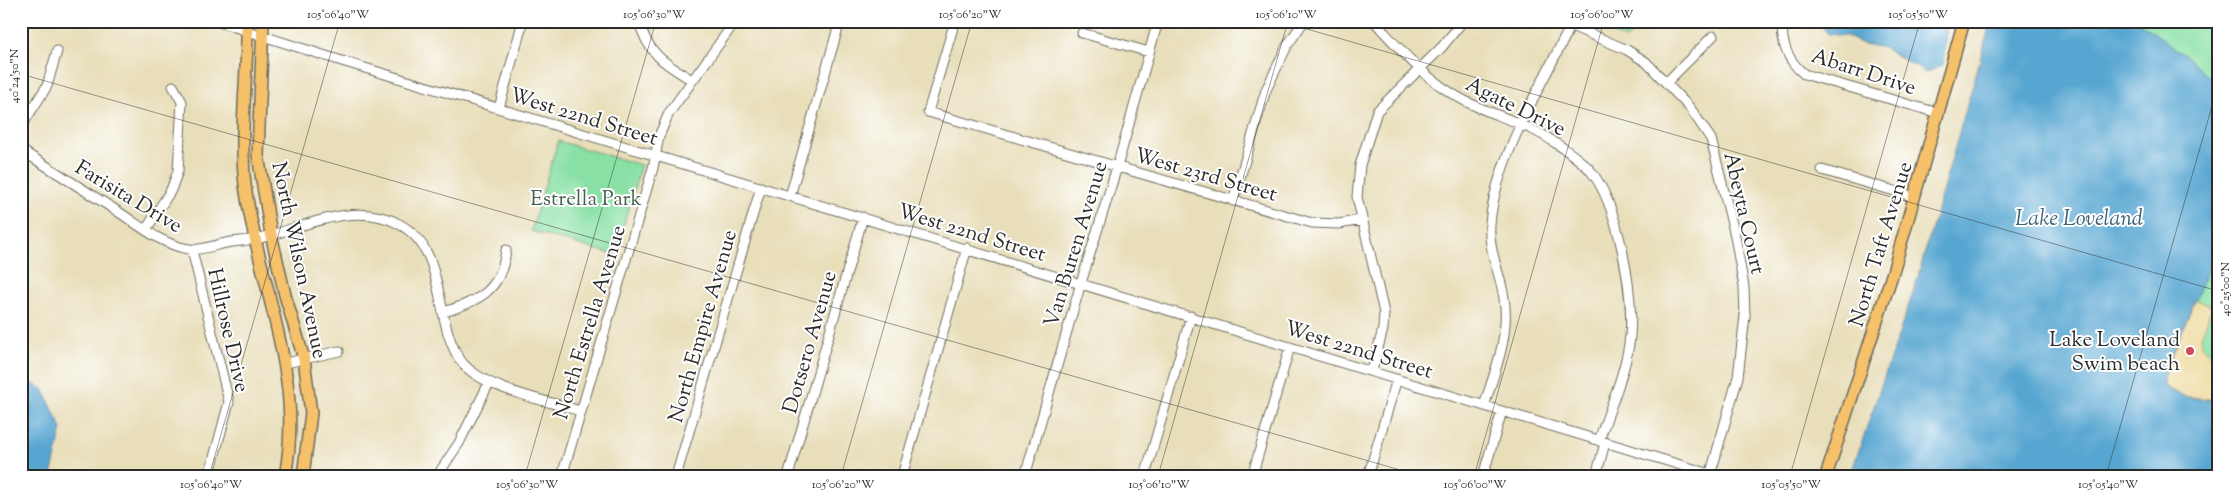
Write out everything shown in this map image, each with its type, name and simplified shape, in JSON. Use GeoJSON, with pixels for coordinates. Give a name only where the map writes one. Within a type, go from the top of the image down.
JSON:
{"type":"FeatureCollection","features":[{"type":"Feature","properties":{"kind":"main road","name":"North Wilson Avenue"},"geometry":{"type":"LineString","coordinates":[[263,21],[258,155],[271,234],[285,295],[304,359],[311,413],[303,476]]}},
{"type":"Feature","properties":{"kind":"main road","name":"North Taft Avenue"},"geometry":{"type":"LineString","coordinates":[[1826,476],[1915,197],[1964,21]]}},
{"type":"Feature","properties":{"kind":"main road","name":"North Wilson Avenue"},"geometry":{"type":"LineString","coordinates":[[247,26],[243,146],[245,184],[255,239],[286,363],[292,421],[290,452],[285,476]]}},
{"type":"Feature","properties":{"kind":"street","name":"West 22nd Street"},"geometry":{"type":"LineString","coordinates":[[216,21],[247,26],[262,34],[345,62],[967,248],[1712,475]]}},
{"type":"Feature","properties":{"kind":"street"},"geometry":{"type":"LineString","coordinates":[[499,108],[523,21]]}},
{"type":"Feature","properties":{"kind":"street"},"geometry":{"type":"LineString","coordinates":[[639,21],[644,40],[656,54],[668,66],[692,80]]}},
{"type":"Feature","properties":{"kind":"street","name":"North Estrella Avenue"},"geometry":{"type":"LineString","coordinates":[[562,476],[652,170],[662,126],[692,80],[729,30],[733,21]]}},
{"type":"Feature","properties":{"kind":"street"},"geometry":{"type":"LineString","coordinates":[[790,196],[840,21]]}},
{"type":"Feature","properties":{"kind":"street","name":"West 23rd Street"},"geometry":{"type":"LineString","coordinates":[[956,21],[928,112],[1312,223],[1339,224],[1361,220]]}},
{"type":"Feature","properties":{"kind":"street","name":"Van Buren Avenue"},"geometry":{"type":"LineString","coordinates":[[1025,476],[1117,167],[1158,21]]}},
{"type":"Feature","properties":{"kind":"street"},"geometry":{"type":"LineString","coordinates":[[1233,201],[1266,90],[1287,46],[1304,21]]}},
{"type":"Feature","properties":{"kind":"street","name":"Agate Drive"},"geometry":{"type":"LineString","coordinates":[[1374,21],[1434,81],[1465,101],[1522,125],[1553,141],[1589,169],[1607,196],[1625,266],[1629,293],[1629,343],[1602,442],[1596,476]]}},
{"type":"Feature","properties":{"kind":"street"},"geometry":{"type":"LineString","coordinates":[[1372,371],[1382,335],[1384,313],[1361,220],[1358,179],[1374,118],[1384,102],[1442,47],[1463,21]]}},
{"type":"Feature","properties":{"kind":"street","name":"Abarr Drive"},"geometry":{"type":"LineString","coordinates":[[1783,21],[1782,30],[1787,52],[1794,64],[1804,74],[1938,113]]}},
{"type":"Feature","properties":{"kind":"street","name":"Abeyta Court"},"geometry":{"type":"LineString","coordinates":[[1522,125],[1570,27],[1574,27],[1632,53],[1646,62],[1690,108],[1711,140],[1735,236],[1744,287],[1745,316],[1742,358],[1735,393],[1712,475]]}},
{"type":"Feature","properties":{"kind":"street"},"geometry":{"type":"LineString","coordinates":[[1082,33],[1149,52]]}},
{"type":"Feature","properties":{"kind":"street"},"geometry":{"type":"LineString","coordinates":[[1667,82],[1713,36]]}},
{"type":"Feature","properties":{"kind":"street"},"geometry":{"type":"LineString","coordinates":[[21,127],[47,86],[57,51]]}},
{"type":"Feature","properties":{"kind":"street"},"geometry":{"type":"LineString","coordinates":[[146,230],[171,190],[178,171],[182,102],[173,86]]}},
{"type":"Feature","properties":{"kind":"street"},"geometry":{"type":"LineString","coordinates":[[1484,406],[1500,356],[1506,321],[1504,297],[1491,246],[1492,212],[1499,182],[1522,125]]}},
{"type":"Feature","properties":{"kind":"street","name":"Farisita Drive"},"geometry":{"type":"LineString","coordinates":[[21,150],[170,244],[192,250],[255,239],[271,234]]}},
{"type":"Feature","properties":{"kind":"street"},"geometry":{"type":"LineString","coordinates":[[1822,170],[1915,197]]}},
{"type":"Feature","properties":{"kind":"street","name":"North Empire Avenue"},"geometry":{"type":"LineString","coordinates":[[676,476],[762,187]]}},
{"type":"Feature","properties":{"kind":"street"},"geometry":{"type":"LineString","coordinates":[[271,234],[350,214],[374,216],[399,224],[411,231],[429,258],[450,338],[461,360],[489,383],[581,411]]}},
{"type":"Feature","properties":{"kind":"street","name":"Dotsero Avenue"},"geometry":{"type":"LineString","coordinates":[[788,476],[863,217]]}},
{"type":"Feature","properties":{"kind":"street"},"geometry":{"type":"LineString","coordinates":[[902,476],[967,248]]}},
{"type":"Feature","properties":{"kind":"street","name":"Hillrose Drive"},"geometry":{"type":"LineString","coordinates":[[192,250],[229,402],[209,476]]}},
{"type":"Feature","properties":{"kind":"street"},"geometry":{"type":"LineString","coordinates":[[444,312],[471,303],[490,290],[502,273],[506,250]]}},
{"type":"Feature","properties":{"kind":"street"},"geometry":{"type":"LineString","coordinates":[[1144,476],[1191,316]]}},
{"type":"Feature","properties":{"kind":"street"},"geometry":{"type":"LineString","coordinates":[[1252,476],[1290,347]]}},
{"type":"Feature","properties":{"kind":"street"},"geometry":{"type":"LineString","coordinates":[[286,363],[339,350]]}},
{"type":"Feature","properties":{"kind":"street"},"geometry":{"type":"LineString","coordinates":[[1368,476],[1397,379]]}},
{"type":"Feature","properties":{"kind":"street"},"geometry":{"type":"LineString","coordinates":[[437,476],[459,443],[489,383]]}},
{"type":"Feature","properties":{"kind":"street"},"geometry":{"type":"LineString","coordinates":[[1483,476],[1502,411]]}},
{"type":"Feature","properties":{"kind":"green space"},"geometry":{"type":"Polygon","coordinates":[[[1588,21],[1642,21],[1626,40],[1588,21]]]}},
{"type":"Feature","properties":{"kind":"green space"},"geometry":{"type":"Polygon","coordinates":[[[2138,21],[2218,21],[2218,82],[2203,73],[2190,59],[2138,21]]]}},
{"type":"Feature","properties":{"kind":"green space","name":"Estrella Park"},"geometry":{"type":"Polygon","coordinates":[[[558,141],[641,165],[615,255],[531,231],[558,141]]]}},
{"type":"Feature","properties":{"kind":"green space","name":"Lake Loveland Swim beach"},"geometry":{"type":"Polygon","coordinates":[[[2218,247],[2218,400],[2189,397],[2163,386],[2165,370],[2218,247]]]}},
{"type":"Feature","properties":{"kind":"sand","name":"Lake Loveland Swim beach"},"geometry":{"type":"Polygon","coordinates":[[[2195,299],[2212,307],[2201,337],[2202,345],[2218,365],[2218,400],[2183,396],[2165,387],[2164,378],[2195,299]]]}},
{"type":"Feature","properties":{"kind":"water"},"geometry":{"type":"Polygon","coordinates":[[[1818,21],[1947,21],[1943,65],[1926,73],[1884,48],[1863,44],[1846,36],[1828,34],[1818,21]]]}},
{"type":"Feature","properties":{"kind":"water","name":"Lake Loveland"},"geometry":{"type":"Polygon","coordinates":[[[1991,21],[2138,21],[2190,59],[2203,73],[2218,82],[2218,247],[2165,370],[2163,386],[2189,397],[2218,400],[2218,476],[1850,476],[1915,287],[1991,21]]]}},
{"type":"Feature","properties":{"kind":"water"},"geometry":{"type":"Polygon","coordinates":[[[21,378],[43,389],[62,429],[51,476],[21,476],[21,378]]]}},
{"type":"Feature","properties":{"kind":"place","name":"Lake Loveland Swim beach"},"geometry":{"type":"Point","coordinates":[2190,351]}}]}
